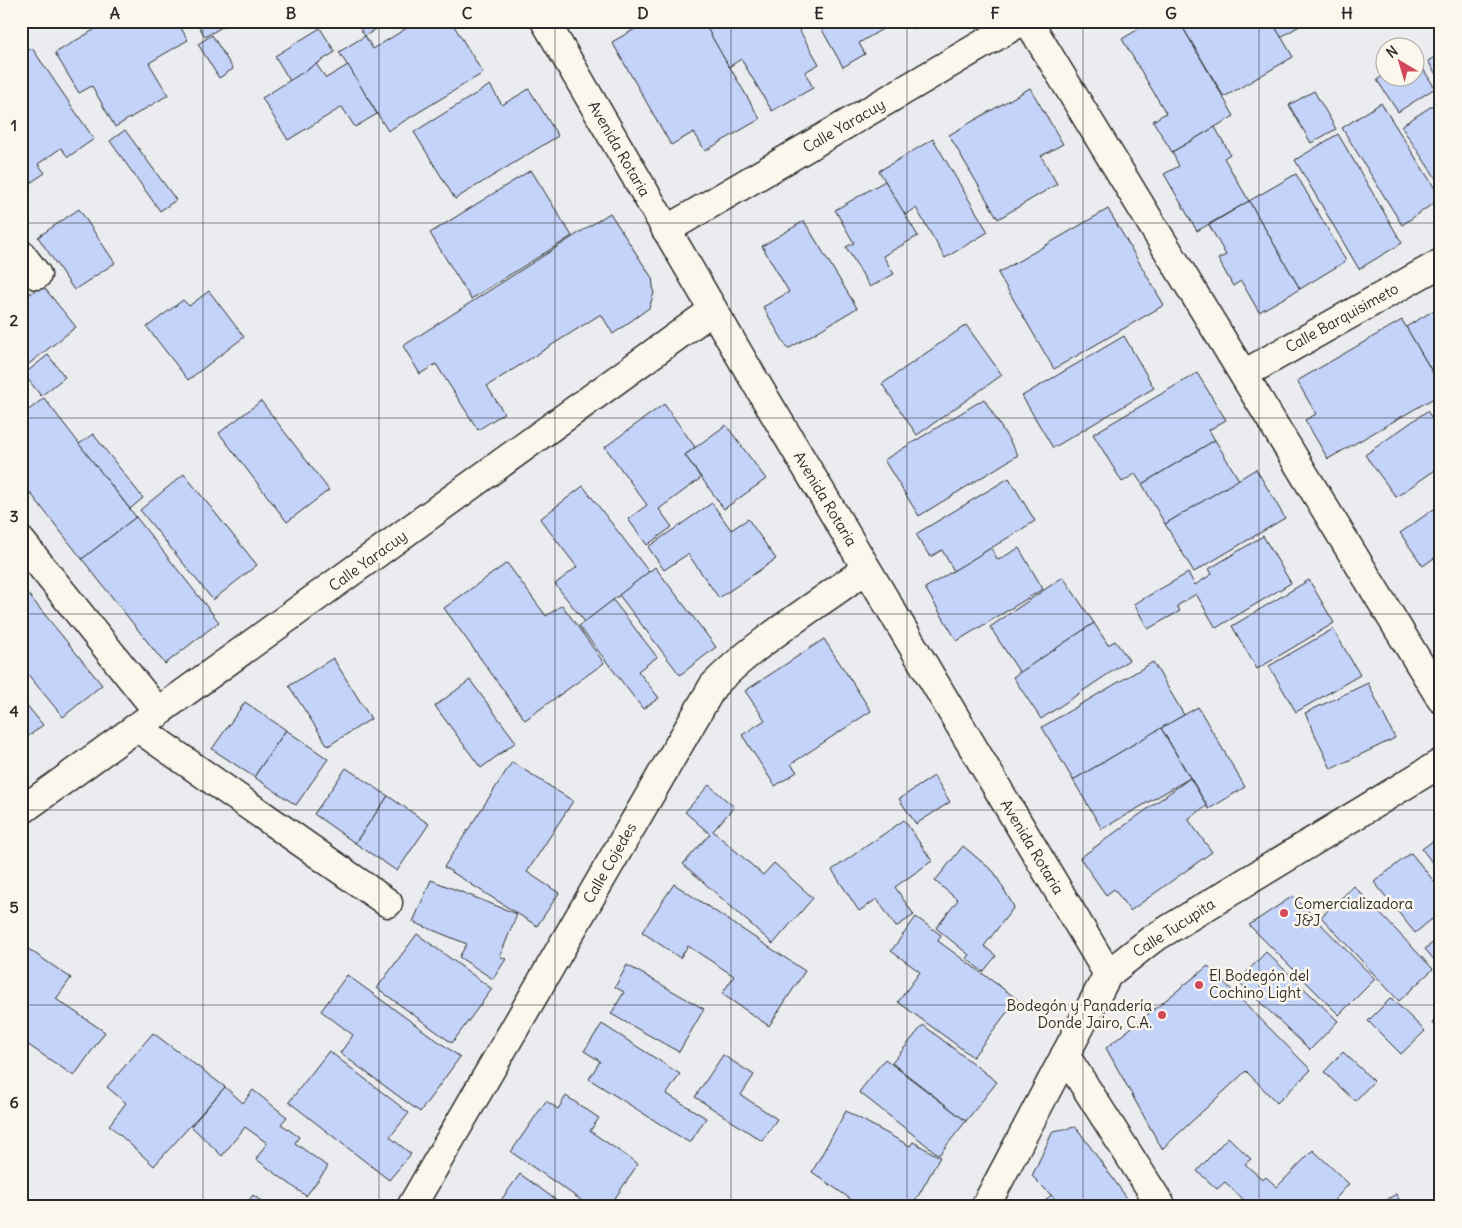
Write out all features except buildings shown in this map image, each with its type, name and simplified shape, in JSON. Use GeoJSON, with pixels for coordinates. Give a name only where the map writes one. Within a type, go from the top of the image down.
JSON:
{"type":"FeatureCollection","features":[{"type":"Feature","properties":{"kind":"street","name":"Avenida Rotaria"},"geometry":{"type":"LineString","coordinates":[[544,21],[866,569],[1108,974]]}},
{"type":"Feature","properties":{"kind":"street","name":"Calle Yaracuy"},"geometry":{"type":"LineString","coordinates":[[666,230],[1022,21]]}},
{"type":"Feature","properties":{"kind":"street"},"geometry":{"type":"LineString","coordinates":[[1028,21],[1441,698]]}},
{"type":"Feature","properties":{"kind":"street","name":"Calle Barquisimeto"},"geometry":{"type":"LineString","coordinates":[[1244,374],[1441,263]]}},
{"type":"Feature","properties":{"kind":"street","name":"Calle Yaracuy"},"geometry":{"type":"LineString","coordinates":[[21,811],[713,310]]}},
{"type":"Feature","properties":{"kind":"street"},"geometry":{"type":"LineString","coordinates":[[21,541],[149,720],[388,904]]}},
{"type":"Feature","properties":{"kind":"street","name":"Calle Cojedes"},"geometry":{"type":"LineString","coordinates":[[411,1207],[713,686],[750,654],[866,569]]}},
{"type":"Feature","properties":{"kind":"street","name":"Calle Tucupita"},"geometry":{"type":"LineString","coordinates":[[985,1207],[1108,974],[1151,940],[1441,763]]}},
{"type":"Feature","properties":{"kind":"street"},"geometry":{"type":"LineString","coordinates":[[1065,1055],[1162,1207]]}},
{"type":"Feature","properties":{"kind":"place","name":"Comercializadora J&J"},"geometry":{"type":"Point","coordinates":[1284,913]}},
{"type":"Feature","properties":{"kind":"place","name":"El Bodegón del Cochino Light"},"geometry":{"type":"Point","coordinates":[1199,985]}},
{"type":"Feature","properties":{"kind":"place","name":"Bodegón y Panadería Donde Jairo, C.A."},"geometry":{"type":"Point","coordinates":[1162,1015]}}]}
